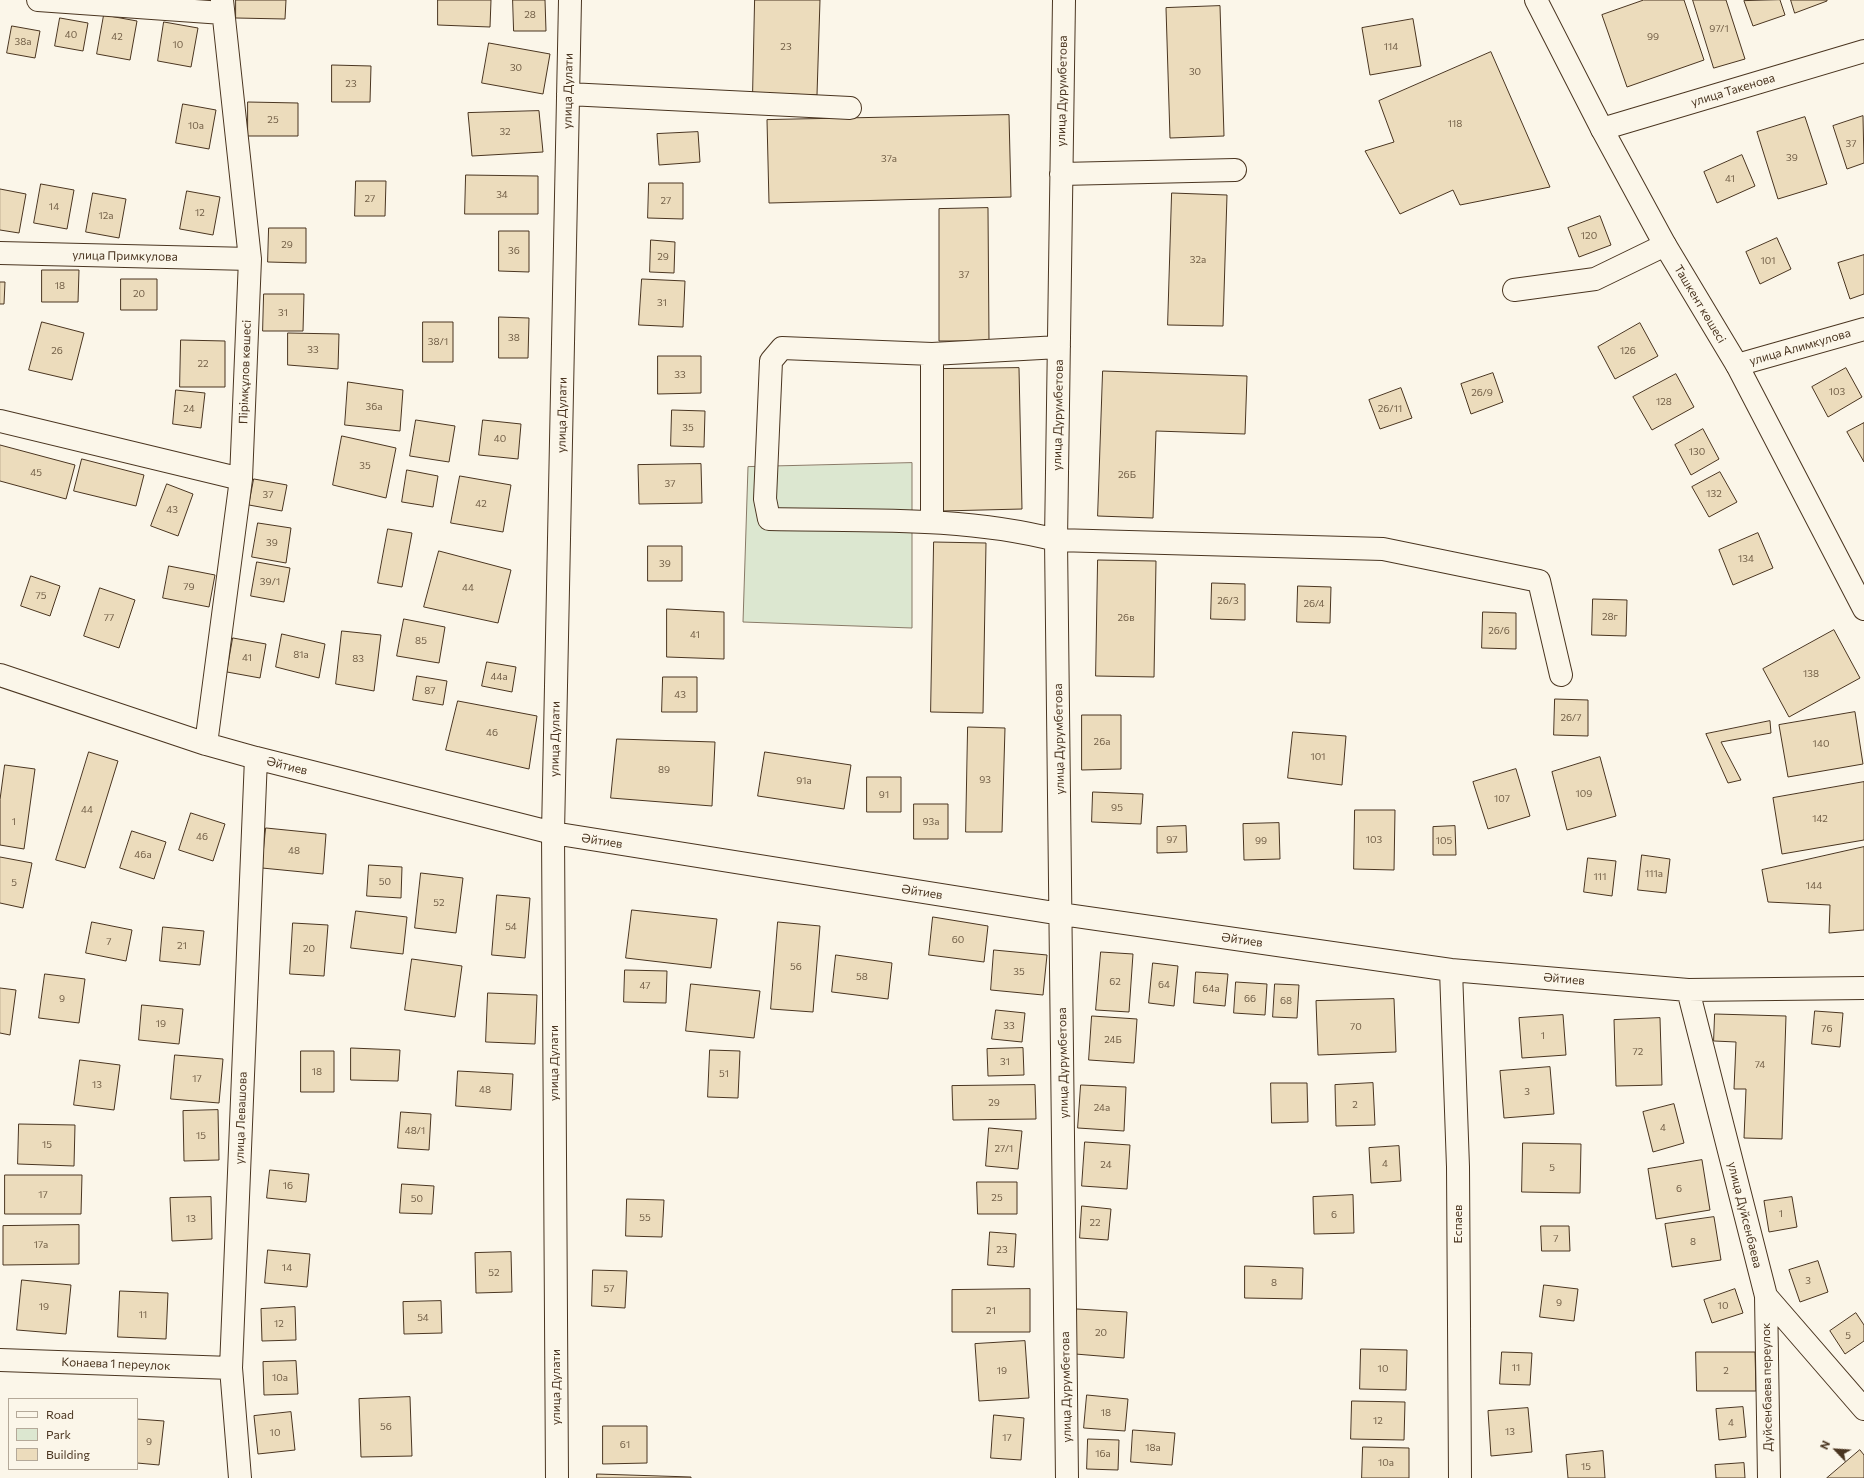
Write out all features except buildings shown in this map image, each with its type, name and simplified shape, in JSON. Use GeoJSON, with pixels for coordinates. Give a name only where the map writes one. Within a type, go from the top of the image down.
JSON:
{"type":"FeatureCollection","features":[{"type":"Feature","properties":{"kind":"street"},"geometry":{"type":"LineString","coordinates":[[38,0],[223,7]]}},
{"type":"Feature","properties":{"kind":"street","name":"улица Дулати"},"geometry":{"type":"LineString","coordinates":[[557,1478],[553,833],[570,0]]}},
{"type":"Feature","properties":{"kind":"street","name":"улица Дурумбетова"},"geometry":{"type":"LineString","coordinates":[[1064,0],[1056,540],[1067,1478]]}},
{"type":"Feature","properties":{"kind":"street","name":"Ташкент көшесі"},"geometry":{"type":"LineString","coordinates":[[1536,0],[1602,129],[1665,245],[1737,365],[1864,609]]}},
{"type":"Feature","properties":{"kind":"street","name":"Пірімқұлов көшесі"},"geometry":{"type":"LineString","coordinates":[[206,744],[241,479],[250,259],[223,7]]}},
{"type":"Feature","properties":{"kind":"street","name":"улица Такенова"},"geometry":{"type":"LineString","coordinates":[[1602,129],[1864,51]]}},
{"type":"Feature","properties":{"kind":"street"},"geometry":{"type":"LineString","coordinates":[[568,94],[850,108]]}},
{"type":"Feature","properties":{"kind":"street"},"geometry":{"type":"LineString","coordinates":[[1061,174],[1235,170]]}},
{"type":"Feature","properties":{"kind":"street"},"geometry":{"type":"LineString","coordinates":[[1514,290],[1595,279],[1665,245]]}},
{"type":"Feature","properties":{"kind":"street","name":"улица Примкулова"},"geometry":{"type":"LineString","coordinates":[[0,253],[250,259]]}},
{"type":"Feature","properties":{"kind":"street","name":"улица Алимкулова"},"geometry":{"type":"LineString","coordinates":[[1737,365],[1864,328]]}},
{"type":"Feature","properties":{"kind":"street"},"geometry":{"type":"LineString","coordinates":[[1059,347],[932,354],[782,348],[771,361],[765,499],[769,519],[932,522],[1019,530],[1056,540],[1383,548],[1539,581],[1561,675]]}},
{"type":"Feature","properties":{"kind":"street"},"geometry":{"type":"LineString","coordinates":[[932,354],[932,522]]}},
{"type":"Feature","properties":{"kind":"street"},"geometry":{"type":"LineString","coordinates":[[0,421],[241,479]]}},
{"type":"Feature","properties":{"kind":"street","name":"Әйтиев"},"geometry":{"type":"LineString","coordinates":[[0,675],[206,744],[553,833],[1061,914],[1451,970],[1688,990],[1864,988]]}},
{"type":"Feature","properties":{"kind":"street","name":"улица Левашова"},"geometry":{"type":"LineString","coordinates":[[240,1478],[231,1368],[256,758]]}},
{"type":"Feature","properties":{"kind":"street","name":"Еспаев"},"geometry":{"type":"LineString","coordinates":[[1451,970],[1458,1167],[1460,1478]]}},
{"type":"Feature","properties":{"kind":"street","name":"улица Дуйсенбаева"},"geometry":{"type":"LineString","coordinates":[[1688,990],[1766,1296],[1864,1409]]}},
{"type":"Feature","properties":{"kind":"street","name":"Дуйсенбаева переулок"},"geometry":{"type":"LineString","coordinates":[[1766,1296],[1769,1478]]}},
{"type":"Feature","properties":{"kind":"street","name":"Конаева 1 переулок"},"geometry":{"type":"LineString","coordinates":[[0,1360],[231,1368]]}},
{"type":"Feature","properties":{"kind":"green space"},"geometry":{"type":"Polygon","coordinates":[[[912,463],[912,628],[743,622],[748,467],[912,463]]]}}]}
